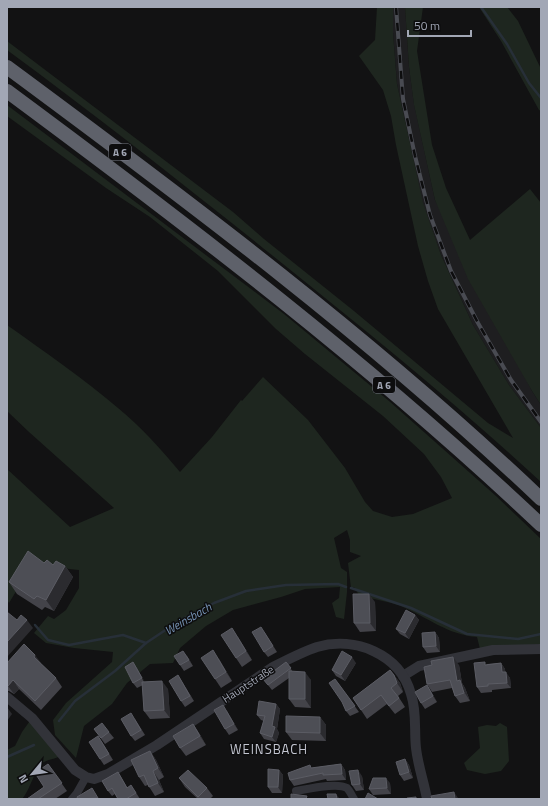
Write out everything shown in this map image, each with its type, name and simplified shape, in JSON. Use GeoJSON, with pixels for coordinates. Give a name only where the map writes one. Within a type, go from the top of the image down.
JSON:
{"type":"FeatureCollection","features":[{"type":"Feature","properties":{"kind":"highway","name":"A 6"},"geometry":{"type":"LineString","coordinates":[[7,67],[99,135],[232,237],[349,330],[481,443],[541,499]]}},
{"type":"Feature","properties":{"kind":"highway","name":"A 6"},"geometry":{"type":"LineString","coordinates":[[7,91],[88,151],[336,344],[468,458],[541,525]]}},
{"type":"Feature","properties":{"kind":"street","name":"Hauptstraße"},"geometry":{"type":"LineString","coordinates":[[86,777],[94,779],[108,774],[157,745],[292,657],[318,647],[335,644],[351,645],[366,648],[380,654],[392,663],[403,676],[411,692],[415,712],[416,748],[419,769],[427,799]]}},
{"type":"Feature","properties":{"kind":"street"},"geometry":{"type":"LineString","coordinates":[[403,676],[419,666],[493,650],[541,649]]}},
{"type":"Feature","properties":{"kind":"street"},"geometry":{"type":"LineString","coordinates":[[7,697],[32,718],[75,770],[86,777],[72,799]]}},
{"type":"Feature","properties":{"kind":"street"},"geometry":{"type":"LineString","coordinates":[[296,791],[341,786],[348,789],[354,799]]}},
{"type":"Feature","properties":{"kind":"shaded area"},"geometry":{"type":"Polygon","coordinates":[[[377,7],[393,7],[393,33],[397,84],[423,203],[441,255],[473,325],[509,385],[541,428],[541,482],[448,400],[320,294],[149,158],[7,50],[7,41],[233,212],[488,423],[513,438],[438,309],[428,281],[418,246],[391,116],[383,90],[359,56],[375,40],[377,7]]]}},
{"type":"Feature","properties":{"kind":"shaded area"},"geometry":{"type":"Polygon","coordinates":[[[393,7],[405,7],[409,67],[414,104],[435,200],[532,391],[541,405],[541,428],[509,385],[473,325],[441,255],[422,203],[397,84],[393,33],[393,7]]]}},
{"type":"Feature","properties":{"kind":"shaded area"},"geometry":{"type":"Polygon","coordinates":[[[405,7],[423,7],[417,51],[432,145],[446,188],[470,240],[530,189],[541,203],[541,405],[468,279],[435,200],[414,105],[409,67],[405,7]]]}},
{"type":"Feature","properties":{"kind":"shaded area"},"geometry":{"type":"Polygon","coordinates":[[[479,7],[507,7],[518,21],[541,69],[541,111],[539,110],[501,41],[479,7]]]}},
{"type":"Feature","properties":{"kind":"shaded area"},"geometry":{"type":"Polygon","coordinates":[[[7,105],[284,314],[389,401],[496,496],[541,539],[541,644],[480,649],[477,637],[466,636],[447,629],[401,606],[359,595],[354,587],[351,588],[348,563],[361,556],[350,552],[350,540],[347,530],[334,538],[341,568],[347,572],[347,592],[344,619],[336,617],[332,603],[339,598],[340,587],[305,589],[233,610],[206,626],[180,648],[173,663],[150,664],[127,683],[112,704],[84,726],[76,758],[55,735],[53,720],[66,703],[112,662],[113,652],[74,648],[46,643],[34,633],[48,616],[54,619],[66,610],[79,588],[79,570],[52,567],[18,588],[9,603],[7,600],[7,469],[70,527],[114,508],[7,411],[7,325],[50,355],[118,408],[150,438],[180,472],[212,437],[241,400],[242,401],[263,377],[308,420],[345,468],[365,502],[373,511],[392,517],[413,514],[452,498],[441,477],[424,454],[383,416],[276,329],[218,271],[150,217],[106,188],[7,116],[7,105]]]}},
{"type":"Feature","properties":{"kind":"shaded area"},"geometry":{"type":"Polygon","coordinates":[[[32,718],[62,756],[46,761],[41,765],[35,774],[28,791],[22,799],[7,799],[7,750],[15,746],[22,732],[32,718]]]}},
{"type":"Feature","properties":{"kind":"shaded area"},"geometry":{"type":"Polygon","coordinates":[[[500,723],[507,727],[509,761],[501,771],[485,774],[467,770],[464,763],[480,748],[478,727],[487,725],[496,726],[500,723]]]}},
{"type":"Feature","properties":{"kind":"building"},"geometry":{"type":"Polygon","coordinates":[[[28,551],[44,563],[47,560],[53,565],[56,561],[65,566],[46,600],[37,596],[34,599],[9,582],[28,551]]]}},
{"type":"Feature","properties":{"kind":"building"},"geometry":{"type":"Polygon","coordinates":[[[353,594],[369,594],[370,623],[354,623],[353,594]]]}},
{"type":"Feature","properties":{"kind":"building"},"geometry":{"type":"Polygon","coordinates":[[[406,610],[415,615],[405,633],[396,629],[406,610]]]}},
{"type":"Feature","properties":{"kind":"building"},"geometry":{"type":"Polygon","coordinates":[[[7,612],[17,620],[21,615],[27,620],[7,642],[7,612]]]}},
{"type":"Feature","properties":{"kind":"building"},"geometry":{"type":"Polygon","coordinates":[[[261,627],[273,646],[264,652],[252,632],[261,627]]]}},
{"type":"Feature","properties":{"kind":"building"},"geometry":{"type":"Polygon","coordinates":[[[232,628],[246,651],[236,658],[221,635],[232,628]]]}},
{"type":"Feature","properties":{"kind":"building"},"geometry":{"type":"Polygon","coordinates":[[[435,632],[436,646],[423,647],[422,633],[435,632]]]}},
{"type":"Feature","properties":{"kind":"building"},"geometry":{"type":"Polygon","coordinates":[[[24,644],[35,655],[34,657],[56,678],[35,701],[13,680],[8,686],[7,685],[7,663],[24,644]]]}},
{"type":"Feature","properties":{"kind":"building"},"geometry":{"type":"Polygon","coordinates":[[[213,650],[226,672],[215,679],[201,658],[213,650]]]}},
{"type":"Feature","properties":{"kind":"building"},"geometry":{"type":"Polygon","coordinates":[[[183,651],[189,660],[180,665],[174,656],[183,651]]]}},
{"type":"Feature","properties":{"kind":"building"},"geometry":{"type":"Polygon","coordinates":[[[342,651],[352,657],[341,675],[332,670],[342,651]]]}},
{"type":"Feature","properties":{"kind":"building"},"geometry":{"type":"Polygon","coordinates":[[[453,657],[457,681],[460,680],[464,693],[455,696],[450,680],[427,684],[424,667],[432,665],[431,661],[453,657]]]}},
{"type":"Feature","properties":{"kind":"building"},"geometry":{"type":"Polygon","coordinates":[[[133,662],[142,678],[133,683],[125,667],[133,662]]]}},
{"type":"Feature","properties":{"kind":"building"},"geometry":{"type":"Polygon","coordinates":[[[286,662],[291,668],[268,685],[263,679],[286,662]]]}},
{"type":"Feature","properties":{"kind":"building"},"geometry":{"type":"Polygon","coordinates":[[[485,662],[485,665],[501,663],[502,672],[506,672],[507,683],[488,684],[488,686],[477,687],[474,663],[485,662]]]}},
{"type":"Feature","properties":{"kind":"building"},"geometry":{"type":"Polygon","coordinates":[[[390,670],[397,683],[391,688],[399,698],[389,706],[381,695],[361,710],[353,698],[390,670]]]}},
{"type":"Feature","properties":{"kind":"building"},"geometry":{"type":"Polygon","coordinates":[[[289,671],[305,672],[305,699],[289,699],[289,671]]]}},
{"type":"Feature","properties":{"kind":"building"},"geometry":{"type":"Polygon","coordinates":[[[178,675],[190,696],[181,701],[169,681],[178,675]]]}},
{"type":"Feature","properties":{"kind":"building"},"geometry":{"type":"Polygon","coordinates":[[[335,679],[355,706],[346,711],[342,702],[329,683],[335,679]]]}},
{"type":"Feature","properties":{"kind":"building"},"geometry":{"type":"Polygon","coordinates":[[[162,681],[164,710],[144,711],[142,682],[162,681]]]}},
{"type":"Feature","properties":{"kind":"building"},"geometry":{"type":"Polygon","coordinates":[[[427,685],[433,696],[421,703],[415,692],[427,685]]]}},
{"type":"Feature","properties":{"kind":"building"},"geometry":{"type":"Polygon","coordinates":[[[259,701],[276,704],[272,726],[275,727],[272,737],[260,733],[265,716],[257,715],[259,701]]]}},
{"type":"Feature","properties":{"kind":"building"},"geometry":{"type":"Polygon","coordinates":[[[223,705],[234,724],[225,729],[214,710],[223,705]]]}},
{"type":"Feature","properties":{"kind":"building"},"geometry":{"type":"Polygon","coordinates":[[[131,713],[141,730],[131,736],[121,719],[131,713]]]}},
{"type":"Feature","properties":{"kind":"building"},"geometry":{"type":"Polygon","coordinates":[[[286,716],[320,717],[320,733],[286,732],[286,716]]]}},
{"type":"Feature","properties":{"kind":"building"},"geometry":{"type":"Polygon","coordinates":[[[102,723],[109,732],[101,738],[94,729],[102,723]]]}},
{"type":"Feature","properties":{"kind":"building"},"geometry":{"type":"Polygon","coordinates":[[[193,724],[200,736],[180,748],[173,736],[193,724]]]}},
{"type":"Feature","properties":{"kind":"building"},"geometry":{"type":"Polygon","coordinates":[[[98,736],[109,754],[100,759],[89,742],[98,736]]]}},
{"type":"Feature","properties":{"kind":"building"},"geometry":{"type":"Polygon","coordinates":[[[150,751],[158,768],[153,771],[158,783],[149,787],[144,775],[139,777],[131,760],[150,751]]]}},
{"type":"Feature","properties":{"kind":"building"},"geometry":{"type":"Polygon","coordinates":[[[405,759],[409,772],[400,775],[396,762],[405,759]]]}},
{"type":"Feature","properties":{"kind":"building"},"geometry":{"type":"Polygon","coordinates":[[[48,764],[62,783],[38,799],[27,799],[44,787],[35,773],[48,764]]]}},
{"type":"Feature","properties":{"kind":"building"},"geometry":{"type":"Polygon","coordinates":[[[341,764],[342,774],[323,775],[323,773],[290,780],[288,773],[310,765],[311,768],[341,764]]]}},
{"type":"Feature","properties":{"kind":"building"},"geometry":{"type":"Polygon","coordinates":[[[268,769],[279,770],[278,787],[268,787],[268,769]]]}},
{"type":"Feature","properties":{"kind":"building"},"geometry":{"type":"Polygon","coordinates":[[[188,770],[207,788],[198,797],[179,778],[188,770]]]}},
{"type":"Feature","properties":{"kind":"building"},"geometry":{"type":"Polygon","coordinates":[[[358,770],[360,784],[352,785],[349,771],[358,770]]]}},
{"type":"Feature","properties":{"kind":"building"},"geometry":{"type":"Polygon","coordinates":[[[118,772],[127,788],[131,785],[136,793],[126,799],[118,799],[112,788],[108,791],[102,781],[118,772]]]}},
{"type":"Feature","properties":{"kind":"building"},"geometry":{"type":"Polygon","coordinates":[[[373,778],[386,778],[387,788],[369,789],[373,778]]]}},
{"type":"Feature","properties":{"kind":"building"},"geometry":{"type":"Polygon","coordinates":[[[92,788],[98,798],[78,799],[77,797],[92,788]]]}},
{"type":"Feature","properties":{"kind":"building"},"geometry":{"type":"Polygon","coordinates":[[[454,792],[455,799],[432,799],[431,796],[454,792]]]}},
{"type":"Feature","properties":{"kind":"building"},"geometry":{"type":"Polygon","coordinates":[[[368,793],[378,799],[365,799],[368,793]]]}},
{"type":"Feature","properties":{"kind":"building"},"geometry":{"type":"Polygon","coordinates":[[[291,794],[307,796],[306,799],[291,799],[291,794]]]}},
{"type":"Feature","properties":{"kind":"building"},"geometry":{"type":"Polygon","coordinates":[[[327,794],[336,794],[337,799],[328,799],[327,794]]]}},
{"type":"Feature","properties":{"kind":"building"},"geometry":{"type":"Polygon","coordinates":[[[416,797],[416,799],[407,799],[407,798],[416,797]]]}},
{"type":"Feature","properties":{"kind":"waterway"},"geometry":{"type":"LineString","coordinates":[[481,7],[507,44],[529,83],[541,98]]}},
{"type":"Feature","properties":{"kind":"waterway","name":"Weinsbach"},"geometry":{"type":"LineString","coordinates":[[59,721],[75,701],[115,671],[146,643],[179,621],[214,603],[246,591],[286,585],[338,584],[346,587]]}},
{"type":"Feature","properties":{"kind":"waterway","name":"Weinsbach"},"geometry":{"type":"LineString","coordinates":[[351,588],[411,608],[467,634],[518,639],[541,634]]}},
{"type":"Feature","properties":{"kind":"waterway"},"geometry":{"type":"LineString","coordinates":[[35,625],[48,640],[69,645],[123,635],[146,643]]}},
{"type":"Feature","properties":{"kind":"waterway","name":"Weinsbach"},"geometry":{"type":"LineString","coordinates":[[7,757],[34,745]]}},
{"type":"Feature","properties":{"kind":"railway"},"geometry":{"type":"LineString","coordinates":[[396,7],[403,99],[415,156],[430,215],[451,271],[478,323],[511,380],[541,422]]}},
{"type":"Feature","properties":{"kind":"district","name":"WEINSBACH"},"geometry":{"type":"Point","coordinates":[269,749]}}]}
